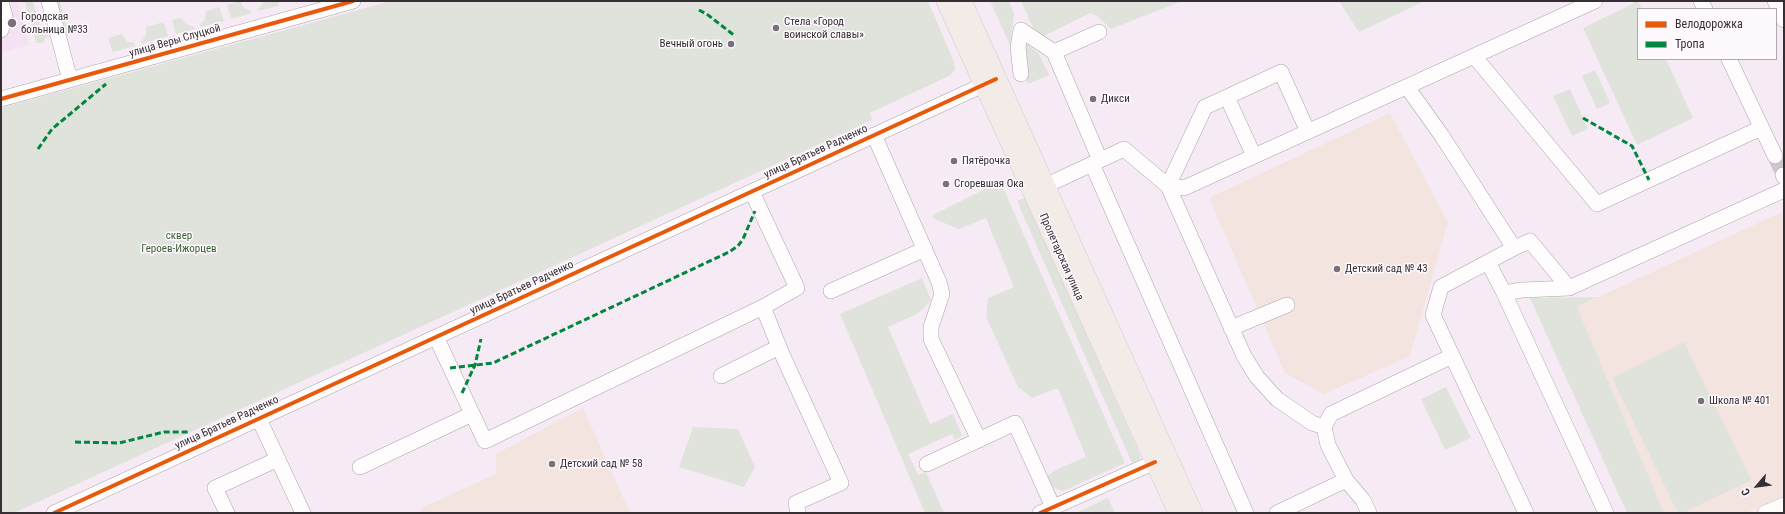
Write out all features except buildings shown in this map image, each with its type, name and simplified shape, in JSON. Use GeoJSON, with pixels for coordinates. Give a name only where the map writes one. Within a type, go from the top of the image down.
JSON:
{"type":"FeatureCollection","features":[{"type":"Feature","properties":{"kind":"main road","name":"Пролетарская улица"},"geometry":{"type":"LineString","coordinates":[[946,1],[1045,186],[1193,513]]}},
{"type":"Feature","properties":{"kind":"main road","name":"Пролетарская улица"},"geometry":{"type":"LineString","coordinates":[[962,1],[990,82],[1178,513]]}},
{"type":"Feature","properties":{"kind":"street"},"geometry":{"type":"LineString","coordinates":[[49,1],[70,80]]}},
{"type":"Feature","properties":{"kind":"street","name":"улица Веры Слуцкой"},"geometry":{"type":"LineString","coordinates":[[1,99],[353,1]]}},
{"type":"Feature","properties":{"kind":"street"},"geometry":{"type":"LineString","coordinates":[[1168,186],[1184,188],[1595,1]]}},
{"type":"Feature","properties":{"kind":"street"},"geometry":{"type":"LineString","coordinates":[[1775,1],[1784,20]]}},
{"type":"Feature","properties":{"kind":"street"},"geometry":{"type":"LineString","coordinates":[[1,2],[5,16],[1,30]]}},
{"type":"Feature","properties":{"kind":"street"},"geometry":{"type":"LineString","coordinates":[[1022,74],[1018,47],[1021,30],[1054,52],[1096,162],[1246,513]]}},
{"type":"Feature","properties":{"kind":"street"},"geometry":{"type":"LineString","coordinates":[[1054,52],[1099,32]]}},
{"type":"Feature","properties":{"kind":"street"},"geometry":{"type":"LineString","coordinates":[[1474,56],[1597,204],[1761,128]]}},
{"type":"Feature","properties":{"kind":"street"},"geometry":{"type":"LineString","coordinates":[[1729,60],[1775,156]]}},
{"type":"Feature","properties":{"kind":"street"},"geometry":{"type":"LineString","coordinates":[[1168,186],[1205,107],[1281,72],[1308,132]]}},
{"type":"Feature","properties":{"kind":"street","name":"улица Братьев Радченко"},"geometry":{"type":"LineString","coordinates":[[54,513],[990,82]]}},
{"type":"Feature","properties":{"kind":"street"},"geometry":{"type":"LineString","coordinates":[[1407,87],[1442,136],[1514,248]]}},
{"type":"Feature","properties":{"kind":"street"},"geometry":{"type":"LineString","coordinates":[[1227,97],[1254,156]]}},
{"type":"Feature","properties":{"kind":"street"},"geometry":{"type":"LineString","coordinates":[[874,135],[939,282],[942,294],[931,327],[931,338],[979,440]]}},
{"type":"Feature","properties":{"kind":"street"},"geometry":{"type":"LineString","coordinates":[[1045,186],[1124,149],[1168,186],[1244,356],[1257,377],[1276,399],[1312,423],[1324,428]]}},
{"type":"Feature","properties":{"kind":"street"},"geometry":{"type":"LineString","coordinates":[[1504,293],[1522,290],[1570,288],[1784,190]]}},
{"type":"Feature","properties":{"kind":"street"},"geometry":{"type":"LineString","coordinates":[[436,337],[485,441],[763,307],[797,288],[752,192]]}},
{"type":"Feature","properties":{"kind":"street"},"geometry":{"type":"LineString","coordinates":[[1526,513],[1434,315],[1441,287],[1530,241],[1570,288]]}},
{"type":"Feature","properties":{"kind":"street"},"geometry":{"type":"LineString","coordinates":[[831,291],[925,249]]}},
{"type":"Feature","properties":{"kind":"street"},"geometry":{"type":"LineString","coordinates":[[1488,262],[1504,293],[1606,513]]}},
{"type":"Feature","properties":{"kind":"street"},"geometry":{"type":"LineString","coordinates":[[1231,328],[1287,305]]}},
{"type":"Feature","properties":{"kind":"street"},"geometry":{"type":"LineString","coordinates":[[763,307],[779,347],[841,483],[796,503],[798,513]]}},
{"type":"Feature","properties":{"kind":"street"},"geometry":{"type":"LineString","coordinates":[[721,376],[779,347]]}},
{"type":"Feature","properties":{"kind":"street"},"geometry":{"type":"LineString","coordinates":[[1369,513],[1363,500],[1346,480],[1328,445],[1324,428],[1332,414],[1452,356]]}},
{"type":"Feature","properties":{"kind":"street"},"geometry":{"type":"LineString","coordinates":[[360,467],[472,414]]}},
{"type":"Feature","properties":{"kind":"street"},"geometry":{"type":"LineString","coordinates":[[259,419],[303,513]]}},
{"type":"Feature","properties":{"kind":"street"},"geometry":{"type":"LineString","coordinates":[[927,464],[1015,423],[1046,510],[1155,462]]}},
{"type":"Feature","properties":{"kind":"street"},"geometry":{"type":"LineString","coordinates":[[227,513],[215,488],[278,459]]}},
{"type":"Feature","properties":{"kind":"street"},"geometry":{"type":"LineString","coordinates":[[1277,513],[1346,480]]}},
{"type":"Feature","properties":{"kind":"street"},"geometry":{"type":"LineString","coordinates":[[1765,513],[1784,505]]}},
{"type":"Feature","properties":{"kind":"shaded area","name":"Городская больница №33"},"geometry":{"type":"Polygon","coordinates":[[[1,1],[17,1],[29,45],[1,53],[1,1]]]}},
{"type":"Feature","properties":{"kind":"shaded area","name":"Детский сад № 43"},"geometry":{"type":"Polygon","coordinates":[[[1390,113],[1448,222],[1410,356],[1324,394],[1285,373],[1209,198],[1390,113]]]}},
{"type":"Feature","properties":{"kind":"shaded area","name":"Школа № 401"},"geometry":{"type":"Polygon","coordinates":[[[1784,211],[1784,496],[1746,513],[1664,513],[1577,307],[1784,211]]]}},
{"type":"Feature","properties":{"kind":"shaded area","name":"Детский сад № 58"},"geometry":{"type":"Polygon","coordinates":[[[583,408],[630,513],[420,513],[421,508],[496,474],[496,454],[583,408]]]}},
{"type":"Feature","properties":{"kind":"green space"},"geometry":{"type":"Polygon","coordinates":[[[25,1],[33,1],[41,29],[48,31],[49,37],[46,37],[43,43],[36,43],[25,1]]]}},
{"type":"Feature","properties":{"kind":"green space"},"geometry":{"type":"Polygon","coordinates":[[[56,1],[60,1],[69,33],[65,34],[56,1]]]}},
{"type":"Feature","properties":{"kind":"green space"},"geometry":{"type":"Polygon","coordinates":[[[240,1],[244,8],[252,13],[231,19],[227,5],[240,1]]]}},
{"type":"Feature","properties":{"kind":"green space"},"geometry":{"type":"Polygon","coordinates":[[[264,1],[284,1],[279,2],[278,6],[258,11],[257,9],[264,1]]]}},
{"type":"Feature","properties":{"kind":"green space","name":"сквер Героев-Ижорцев"},"geometry":{"type":"Polygon","coordinates":[[[391,1],[928,1],[954,62],[955,69],[951,75],[870,113],[872,120],[14,513],[1,513],[1,108],[391,1]]]}},
{"type":"Feature","properties":{"kind":"green space"},"geometry":{"type":"Polygon","coordinates":[[[990,1],[1009,1],[1014,13],[1010,45],[990,1]]]}},
{"type":"Feature","properties":{"kind":"green space"},"geometry":{"type":"Polygon","coordinates":[[[1021,1],[1182,1],[1111,29],[1097,16],[1090,13],[1038,39],[1021,1]]]}},
{"type":"Feature","properties":{"kind":"green space"},"geometry":{"type":"Polygon","coordinates":[[[1339,1],[1425,1],[1359,32],[1339,1]]]}},
{"type":"Feature","properties":{"kind":"green space"},"geometry":{"type":"Polygon","coordinates":[[[1638,1],[1642,8],[1637,8],[1637,60],[1666,60],[1693,118],[1637,145],[1583,28],[1638,1]]]}},
{"type":"Feature","properties":{"kind":"green space"},"geometry":{"type":"Polygon","coordinates":[[[219,7],[224,21],[200,27],[205,19],[206,11],[219,7]]]}},
{"type":"Feature","properties":{"kind":"green space"},"geometry":{"type":"Polygon","coordinates":[[[181,18],[186,24],[194,27],[195,29],[176,34],[172,20],[181,18]]]}},
{"type":"Feature","properties":{"kind":"green space"},"geometry":{"type":"Polygon","coordinates":[[[164,22],[168,36],[141,44],[146,35],[146,27],[164,22]]]}},
{"type":"Feature","properties":{"kind":"green space"},"geometry":{"type":"Polygon","coordinates":[[[122,34],[127,42],[134,43],[135,46],[113,52],[108,38],[122,34]]]}},
{"type":"Feature","properties":{"kind":"green space"},"geometry":{"type":"Polygon","coordinates":[[[1026,43],[1039,54],[1049,75],[1028,84],[1024,76],[1026,43]]]}},
{"type":"Feature","properties":{"kind":"green space"},"geometry":{"type":"Polygon","coordinates":[[[1595,70],[1610,103],[1597,109],[1582,76],[1595,70]]]}},
{"type":"Feature","properties":{"kind":"green space"},"geometry":{"type":"Polygon","coordinates":[[[1570,89],[1588,129],[1572,136],[1553,96],[1570,89]]]}},
{"type":"Feature","properties":{"kind":"green space"},"geometry":{"type":"Polygon","coordinates":[[[997,183],[1004,190],[1125,463],[1063,491],[1052,487],[1045,477],[1060,468],[1086,457],[1058,388],[1032,398],[1018,387],[986,317],[988,298],[1014,287],[986,218],[959,229],[934,219],[933,215],[997,183]]]}},
{"type":"Feature","properties":{"kind":"green space"},"geometry":{"type":"Polygon","coordinates":[[[1025,198],[1140,455],[1140,459],[1132,463],[1017,201],[1025,198]]]}},
{"type":"Feature","properties":{"kind":"green space"},"geometry":{"type":"Polygon","coordinates":[[[922,278],[931,300],[915,315],[888,327],[930,424],[953,414],[962,436],[955,440],[952,434],[908,454],[918,475],[926,472],[944,513],[925,513],[840,314],[922,278]]]}},
{"type":"Feature","properties":{"kind":"green space"},"geometry":{"type":"Polygon","coordinates":[[[1597,297],[1577,307],[1664,513],[1627,513],[1530,298],[1597,297]]]}},
{"type":"Feature","properties":{"kind":"green space"},"geometry":{"type":"Polygon","coordinates":[[[1684,342],[1751,480],[1683,513],[1678,513],[1612,378],[1684,342]]]}},
{"type":"Feature","properties":{"kind":"green space"},"geometry":{"type":"Polygon","coordinates":[[[1446,387],[1471,438],[1445,450],[1421,399],[1446,387]]]}},
{"type":"Feature","properties":{"kind":"green space"},"geometry":{"type":"Polygon","coordinates":[[[693,427],[738,429],[755,467],[744,487],[679,467],[693,427]]]}},
{"type":"Feature","properties":{"kind":"green space"},"geometry":{"type":"Polygon","coordinates":[[[1108,498],[1115,513],[1076,513],[1108,498]]]}},
{"type":"Feature","properties":{"kind":"tunnel"},"geometry":{"type":"LineString","coordinates":[[1775,156],[1783,175]]}},
{"type":"Feature","properties":{"kind":"marked path"},"geometry":{"type":"LineString","coordinates":[[699,10],[708,15],[735,36]]}},
{"type":"Feature","properties":{"kind":"marked path"},"geometry":{"type":"LineString","coordinates":[[38,149],[52,129],[106,84]]}},
{"type":"Feature","properties":{"kind":"marked path"},"geometry":{"type":"LineString","coordinates":[[1583,118],[1632,146],[1649,180]]}},
{"type":"Feature","properties":{"kind":"marked path"},"geometry":{"type":"LineString","coordinates":[[450,368],[493,363],[729,252],[738,246],[743,239],[755,211]]}},
{"type":"Feature","properties":{"kind":"marked path"},"geometry":{"type":"LineString","coordinates":[[462,393],[475,365],[481,339]]}},
{"type":"Feature","properties":{"kind":"marked path"},"geometry":{"type":"LineString","coordinates":[[75,442],[119,443],[164,432],[188,432]]}},
{"type":"Feature","properties":{"kind":"cycle path"},"geometry":{"type":"LineString","coordinates":[[1,99],[353,1]]}},
{"type":"Feature","properties":{"kind":"cycle path"},"geometry":{"type":"LineString","coordinates":[[54,513],[996,79]]}},
{"type":"Feature","properties":{"kind":"cycle path"},"geometry":{"type":"LineString","coordinates":[[1040,513],[1155,462]]}},
{"type":"Feature","properties":{"kind":"place","name":"Городская больница №33"},"geometry":{"type":"Point","coordinates":[12,23]}},
{"type":"Feature","properties":{"kind":"place","name":"Стела «Город воинской славы»"},"geometry":{"type":"Point","coordinates":[776,28]}},
{"type":"Feature","properties":{"kind":"place","name":"Вечный огонь"},"geometry":{"type":"Point","coordinates":[731,44]}},
{"type":"Feature","properties":{"kind":"place","name":"Дикси"},"geometry":{"type":"Point","coordinates":[1093,99]}},
{"type":"Feature","properties":{"kind":"place","name":"Пятёрочка"},"geometry":{"type":"Point","coordinates":[954,161]}},
{"type":"Feature","properties":{"kind":"place","name":"Сгоревшая Ока"},"geometry":{"type":"Point","coordinates":[946,184]}},
{"type":"Feature","properties":{"kind":"place","name":"Детский сад № 43"},"geometry":{"type":"Point","coordinates":[1337,269]}},
{"type":"Feature","properties":{"kind":"place","name":"Школа № 401"},"geometry":{"type":"Point","coordinates":[1701,401]}},
{"type":"Feature","properties":{"kind":"place","name":"Детский сад № 58"},"geometry":{"type":"Point","coordinates":[552,464]}}]}
